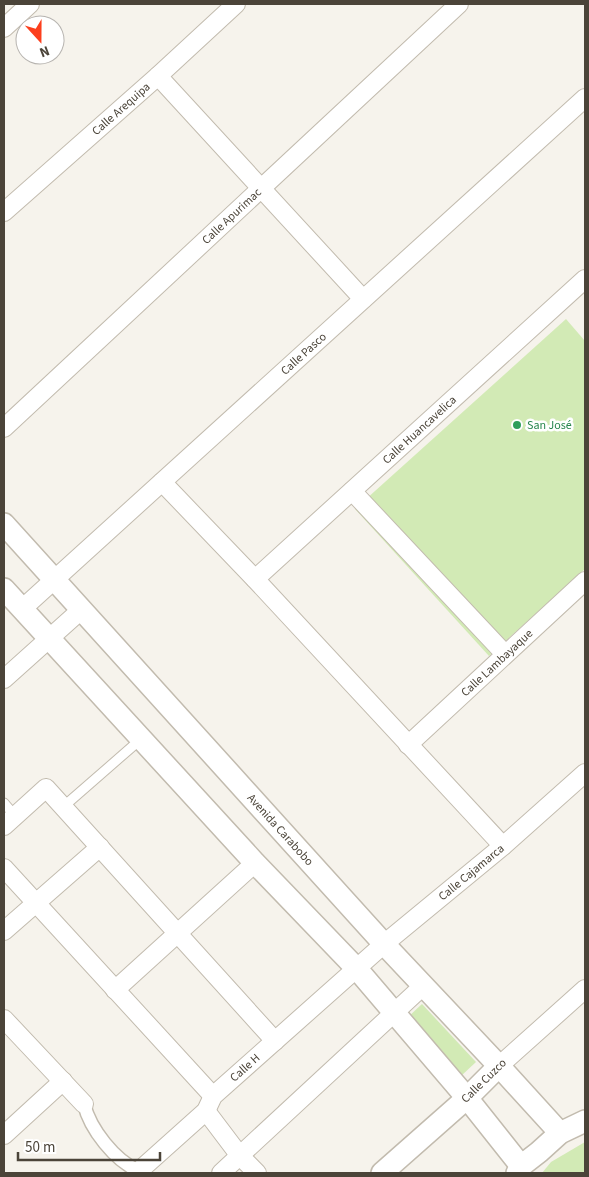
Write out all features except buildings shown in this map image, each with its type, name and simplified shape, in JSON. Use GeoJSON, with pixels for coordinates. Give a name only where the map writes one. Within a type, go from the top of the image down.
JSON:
{"type":"FeatureCollection","features":[{"type":"Feature","properties":{"kind":"street"},"geometry":{"type":"LineString","coordinates":[[4,28],[30,4]]}},
{"type":"Feature","properties":{"kind":"street","name":"Calle Arequipa"},"geometry":{"type":"LineString","coordinates":[[4,212],[158,76],[236,4]]}},
{"type":"Feature","properties":{"kind":"street","name":"Calle Apurimac"},"geometry":{"type":"LineString","coordinates":[[4,428],[459,4]]}},
{"type":"Feature","properties":{"kind":"street"},"geometry":{"type":"LineString","coordinates":[[158,76],[363,299]]}},
{"type":"Feature","properties":{"kind":"street","name":"Calle Pasco"},"geometry":{"type":"LineString","coordinates":[[22,608],[585,98]]}},
{"type":"Feature","properties":{"kind":"street","name":"Calle Huancavelica"},"geometry":{"type":"LineString","coordinates":[[255,579],[585,279]]}},
{"type":"Feature","properties":{"kind":"street"},"geometry":{"type":"LineString","coordinates":[[162,482],[255,579],[503,846]]}},
{"type":"Feature","properties":{"kind":"street"},"geometry":{"type":"LineString","coordinates":[[352,491],[505,654]]}},
{"type":"Feature","properties":{"kind":"street","name":"Avenida Carabobo"},"geometry":{"type":"LineString","coordinates":[[4,524],[384,944],[560,1133]]}},
{"type":"Feature","properties":{"kind":"street","name":"Calle Lambayaque"},"geometry":{"type":"LineString","coordinates":[[408,745],[585,581]]}},
{"type":"Feature","properties":{"kind":"street"},"geometry":{"type":"LineString","coordinates":[[4,589],[255,863],[356,969],[467,1098],[519,1169],[560,1133],[585,1121]]}},
{"type":"Feature","properties":{"kind":"street"},"geometry":{"type":"LineString","coordinates":[[4,679],[81,610]]}},
{"type":"Feature","properties":{"kind":"street","name":"Calle Cajamarca"},"geometry":{"type":"LineString","coordinates":[[356,969],[503,846],[585,773]]}},
{"type":"Feature","properties":{"kind":"street"},"geometry":{"type":"LineString","coordinates":[[8,815],[46,788],[275,1041]]}},
{"type":"Feature","properties":{"kind":"street"},"geometry":{"type":"LineString","coordinates":[[4,931],[100,847]]}},
{"type":"Feature","properties":{"kind":"street"},"geometry":{"type":"LineString","coordinates":[[115,990],[255,863]]}},
{"type":"Feature","properties":{"kind":"street"},"geometry":{"type":"LineString","coordinates":[[4,868],[115,990],[209,1103],[240,1156],[257,1173]]}},
{"type":"Feature","properties":{"kind":"street","name":"Calle H"},"geometry":{"type":"LineString","coordinates":[[140,1172],[209,1103],[356,969]]}},
{"type":"Feature","properties":{"kind":"street"},"geometry":{"type":"LineString","coordinates":[[220,1173],[423,986]]}},
{"type":"Feature","properties":{"kind":"street","name":"Calle Cuzco"},"geometry":{"type":"LineString","coordinates":[[382,1173],[467,1098],[499,1066],[585,989]]}},
{"type":"Feature","properties":{"kind":"street"},"geometry":{"type":"LineString","coordinates":[[5,1023],[84,1104],[91,1123],[108,1147],[128,1166],[140,1172]]}},
{"type":"Feature","properties":{"kind":"street"},"geometry":{"type":"LineString","coordinates":[[4,1135],[63,1081]]}},
{"type":"Feature","properties":{"kind":"lane"},"geometry":{"type":"LineString","coordinates":[[63,807],[142,739]]}},
{"type":"Feature","properties":{"kind":"green space","name":"San José"},"geometry":{"type":"Polygon","coordinates":[[[566,319],[585,341],[585,569],[489,656],[355,509],[566,319]]]}},
{"type":"Feature","properties":{"kind":"green space"},"geometry":{"type":"Polygon","coordinates":[[[422,1004],[476,1062],[461,1076],[407,1018],[422,1004]]]}},
{"type":"Feature","properties":{"kind":"green space"},"geometry":{"type":"Polygon","coordinates":[[[585,1142],[585,1173],[542,1173],[551,1162],[585,1142]]]}},
{"type":"Feature","properties":{"kind":"place","name":"San José"},"geometry":{"type":"Point","coordinates":[517,425]}}]}
